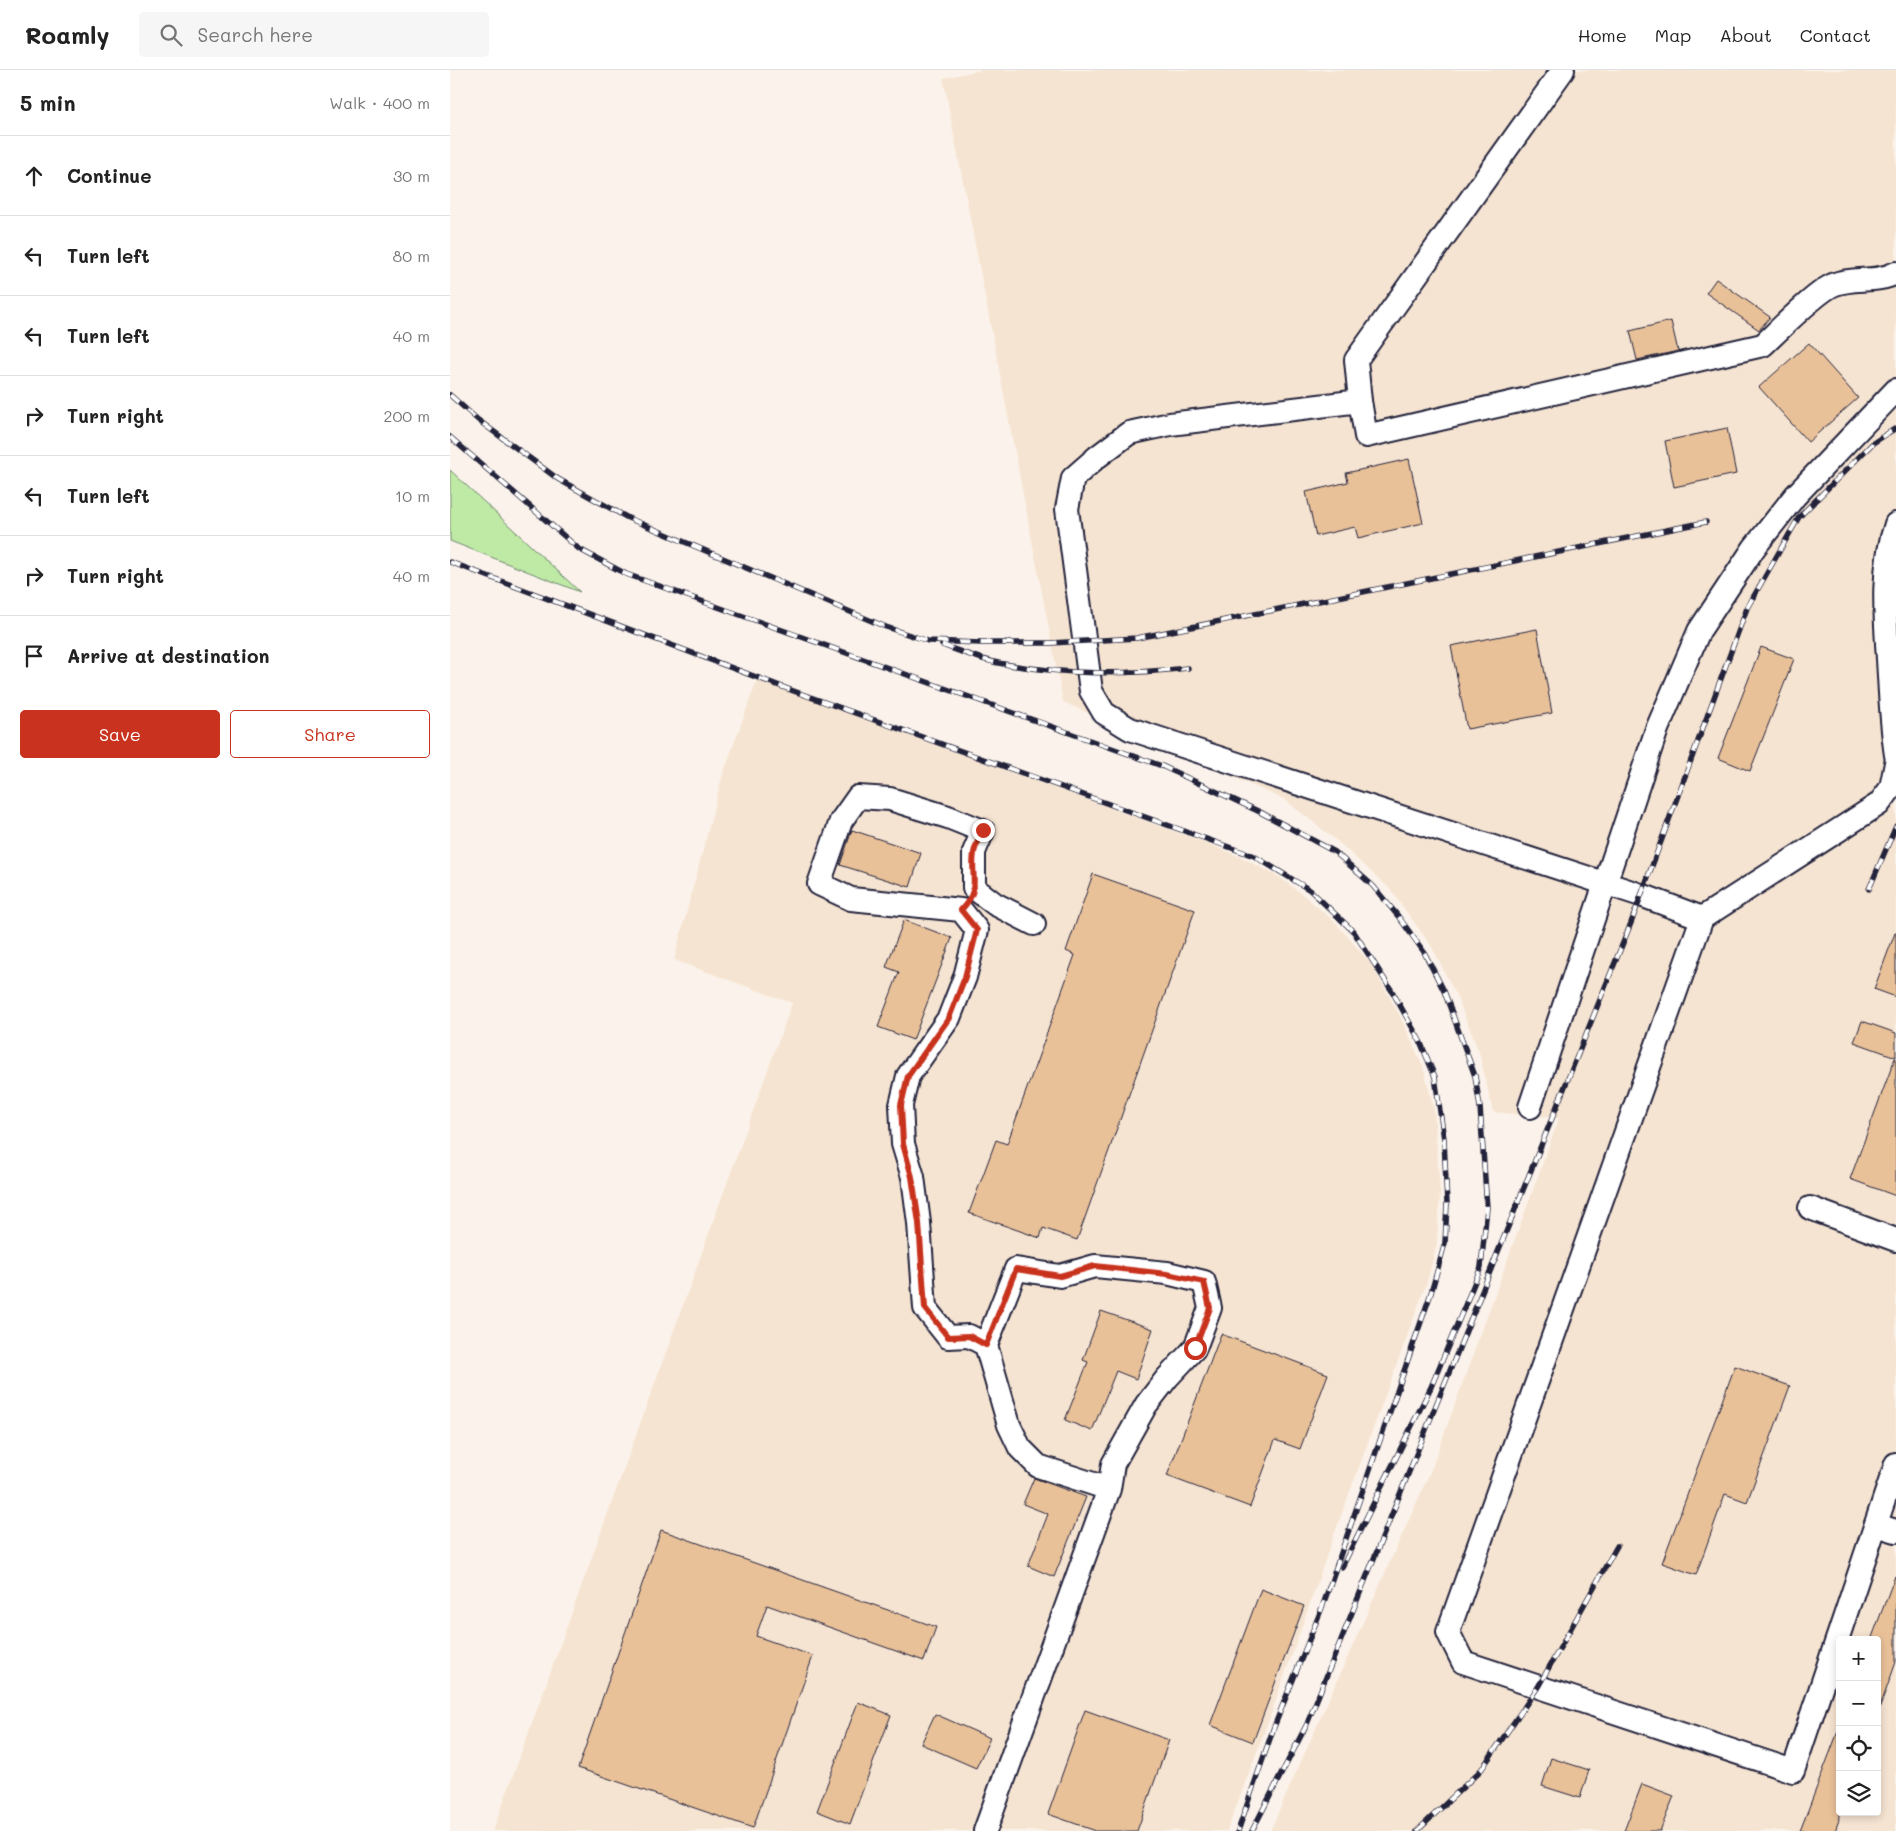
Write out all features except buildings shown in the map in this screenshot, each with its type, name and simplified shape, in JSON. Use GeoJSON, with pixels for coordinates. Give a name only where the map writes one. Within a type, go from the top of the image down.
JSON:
{"type":"FeatureCollection","features":[{"type":"Feature","properties":{"kind":"lane"},"geometry":{"type":"LineString","coordinates":[[1564,70],[1356,360],[1366,436],[1763,345],[1813,300],[1833,285],[1855,280],[1892,280]]}},
{"type":"Feature","properties":{"kind":"lane"},"geometry":{"type":"LineString","coordinates":[[1530,1107],[1657,729],[1699,632],[1754,548],[1795,496],[1896,390]]}},
{"type":"Feature","properties":{"kind":"lane"},"geometry":{"type":"LineString","coordinates":[[1360,401],[1170,424],[1129,433],[1096,457],[1073,478],[1067,509],[1091,691],[1104,713],[1130,730],[1605,883],[1702,918]]}},
{"type":"Feature","properties":{"kind":"lane"},"geometry":{"type":"LineString","coordinates":[[1896,524],[1890,541],[1885,600],[1891,725],[1896,755]]}},
{"type":"Feature","properties":{"kind":"lane"},"geometry":{"type":"LineString","coordinates":[[1896,763],[1891,788],[1879,804],[1702,918],[1448,1632],[1463,1662],[1793,1772],[1886,1528],[1896,1464]]}},
{"type":"Feature","properties":{"kind":"lane"},"geometry":{"type":"LineString","coordinates":[[961,910],[970,900],[974,888],[974,852],[983,830],[890,798],[858,797],[841,821],[819,884],[852,898],[961,910],[977,930],[965,977],[949,1018],[908,1076],[901,1105],[903,1144],[912,1177],[919,1223],[925,1308],[948,1337],[969,1336],[986,1345]]}},
{"type":"Feature","properties":{"kind":"lane"},"geometry":{"type":"LineString","coordinates":[[974,888],[995,904],[1034,924]]}},
{"type":"Feature","properties":{"kind":"lane"},"geometry":{"type":"LineString","coordinates":[[1810,1208],[1896,1240]]}},
{"type":"Feature","properties":{"kind":"lane"},"geometry":{"type":"LineString","coordinates":[[985,1831],[1109,1489],[1113,1464],[1146,1405],[1167,1378],[1195,1348],[1210,1308],[1204,1282],[1167,1274],[1095,1266],[1060,1276],[1016,1269],[986,1345],[1009,1425],[1020,1448],[1038,1466],[1109,1489]]}},
{"type":"Feature","properties":{"kind":"shaded area"},"geometry":{"type":"Polygon","coordinates":[[[981,70],[1896,70],[1896,1831],[1270,1831],[1431,1470],[1559,1118],[1493,1112],[1479,1052],[1457,997],[1432,947],[1390,889],[1337,841],[1285,800],[1063,702],[943,78],[981,70]]]}},
{"type":"Feature","properties":{"kind":"shaded area"},"geometry":{"type":"Polygon","coordinates":[[[757,680],[1207,843],[1243,858],[1279,877],[1336,923],[1371,964],[1399,1014],[1423,1066],[1434,1109],[1440,1193],[1437,1244],[1427,1282],[1227,1831],[493,1831],[792,1003],[674,960],[722,777],[757,680]]]}},
{"type":"Feature","properties":{"kind":"green space"},"geometry":{"type":"Polygon","coordinates":[[[450,470],[580,592],[450,541],[450,470]]]}},
{"type":"Feature","properties":{"kind":"railway"},"geometry":{"type":"LineString","coordinates":[[450,395],[478,420],[558,479],[628,518],[886,627],[928,641],[1051,643],[1137,638],[1706,522]]}},
{"type":"Feature","properties":{"kind":"railway"},"geometry":{"type":"LineString","coordinates":[[1252,1831],[1307,1724],[1631,923],[1747,608],[1799,517],[1873,443],[1896,428]]}},
{"type":"Feature","properties":{"kind":"railway"},"geometry":{"type":"LineString","coordinates":[[450,437],[579,549],[626,574],[1162,766],[1260,812],[1335,852],[1373,886],[1398,916],[1424,952],[1444,991],[1475,1076],[1480,1107],[1487,1208],[1481,1267],[1431,1387],[1342,1567]]}},
{"type":"Feature","properties":{"kind":"railway"},"geometry":{"type":"LineString","coordinates":[[450,562],[788,689],[1254,856],[1310,890],[1354,932],[1392,991],[1420,1041],[1435,1077],[1444,1139],[1447,1204],[1445,1243],[1431,1293],[1323,1605],[1274,1727],[1238,1831]]}},
{"type":"Feature","properties":{"kind":"railway"},"geometry":{"type":"LineString","coordinates":[[942,645],[996,663],[1028,668],[1096,673],[1188,668]]}},
{"type":"Feature","properties":{"kind":"railway"},"geometry":{"type":"LineString","coordinates":[[1869,889],[1896,826]]}},
{"type":"Feature","properties":{"kind":"railway"},"geometry":{"type":"LineString","coordinates":[[1417,1831],[1481,1770],[1538,1687],[1617,1546]]}},
{"type":"Feature","properties":{"kind":"route"},"geometry":{"type":"LineString","coordinates":[[983,830],[974,852],[974,888],[970,900],[961,910],[977,930],[965,977],[949,1018],[908,1076],[901,1105],[903,1144],[912,1177],[919,1223],[925,1308],[948,1337],[969,1336],[986,1345],[1016,1269],[1060,1276],[1095,1266],[1167,1274],[1204,1282],[1210,1308],[1195,1348]]}}]}
